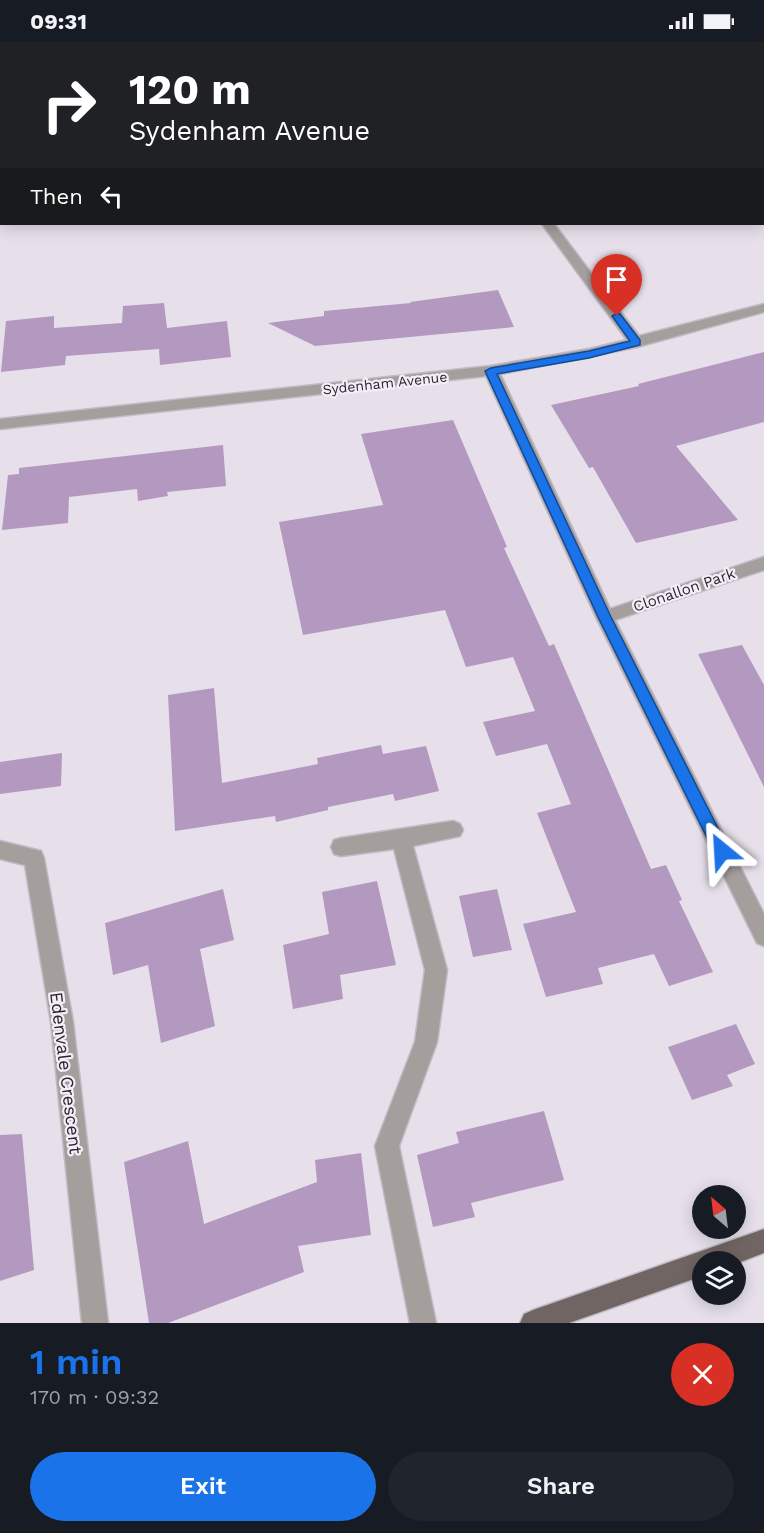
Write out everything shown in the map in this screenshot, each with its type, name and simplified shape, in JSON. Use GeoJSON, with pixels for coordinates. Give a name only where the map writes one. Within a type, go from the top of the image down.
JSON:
{"type":"FeatureCollection","features":[{"type":"Feature","properties":{"kind":"main road"},"geometry":{"type":"LineString","coordinates":[[736,1251],[764,1241]]}},
{"type":"Feature","properties":{"kind":"main road"},"geometry":{"type":"LineString","coordinates":[[533,1323],[692,1267]]}},
{"type":"Feature","properties":{"kind":"street"},"geometry":{"type":"LineString","coordinates":[[549,225],[637,343]]}},
{"type":"Feature","properties":{"kind":"street","name":"Sydenham Avenue"},"geometry":{"type":"LineString","coordinates":[[0,424],[491,371],[637,343],[764,308]]}},
{"type":"Feature","properties":{"kind":"street"},"geometry":{"type":"LineString","coordinates":[[491,371],[605,617],[764,936]]}},
{"type":"Feature","properties":{"kind":"street","name":"Clonallon Park"},"geometry":{"type":"LineString","coordinates":[[605,617],[764,563]]}},
{"type":"Feature","properties":{"kind":"street"},"geometry":{"type":"LineString","coordinates":[[341,847],[453,830]]}},
{"type":"Feature","properties":{"kind":"street"},"geometry":{"type":"LineString","coordinates":[[401,839],[436,970],[426,1042],[387,1146],[423,1323]]}},
{"type":"Feature","properties":{"kind":"street","name":"Edenvale Crescent"},"geometry":{"type":"LineString","coordinates":[[0,850],[33,858],[62,1022],[95,1323]]}},
{"type":"Feature","properties":{"kind":"building"},"geometry":{"type":"Polygon","coordinates":[[[498,290],[514,327],[315,346],[268,323],[324,316],[324,311],[411,303],[498,290]]]}},
{"type":"Feature","properties":{"kind":"building"},"geometry":{"type":"Polygon","coordinates":[[[164,303],[167,328],[227,321],[231,357],[160,365],[159,349],[66,356],[65,365],[1,372],[6,321],[54,316],[54,328],[122,323],[123,306],[164,303]]]}},
{"type":"Feature","properties":{"kind":"building"},"geometry":{"type":"Polygon","coordinates":[[[764,352],[764,422],[676,446],[738,520],[636,543],[593,467],[589,468],[551,405],[639,386],[638,384],[764,352]]]}},
{"type":"Feature","properties":{"kind":"building"},"geometry":{"type":"Polygon","coordinates":[[[453,420],[507,547],[504,548],[549,646],[554,644],[651,869],[666,865],[682,900],[679,901],[713,972],[669,986],[654,954],[598,968],[603,984],[546,997],[523,924],[576,912],[537,813],[571,804],[547,744],[496,756],[483,722],[535,711],[513,657],[466,667],[445,610],[303,635],[279,522],[383,505],[361,434],[453,420]]]}},
{"type":"Feature","properties":{"kind":"building"},"geometry":{"type":"Polygon","coordinates":[[[223,445],[226,486],[167,492],[168,496],[138,501],[137,489],[69,497],[68,523],[2,530],[8,475],[19,474],[19,468],[223,445]]]}},
{"type":"Feature","properties":{"kind":"building"},"geometry":{"type":"Polygon","coordinates":[[[742,645],[764,685],[764,787],[698,654],[742,645]]]}},
{"type":"Feature","properties":{"kind":"building"},"geometry":{"type":"Polygon","coordinates":[[[214,688],[222,783],[318,764],[317,758],[381,745],[383,754],[426,746],[439,791],[395,801],[393,794],[328,807],[328,810],[276,822],[275,816],[175,831],[168,695],[214,688]]]}},
{"type":"Feature","properties":{"kind":"building"},"geometry":{"type":"Polygon","coordinates":[[[62,753],[61,786],[0,794],[0,762],[62,753]]]}},
{"type":"Feature","properties":{"kind":"building"},"geometry":{"type":"Polygon","coordinates":[[[377,881],[396,965],[340,975],[343,999],[293,1009],[283,945],[329,934],[322,892],[377,881]]]}},
{"type":"Feature","properties":{"kind":"building"},"geometry":{"type":"Polygon","coordinates":[[[223,889],[234,940],[200,949],[215,1026],[161,1043],[148,965],[113,975],[105,923],[223,889]]]}},
{"type":"Feature","properties":{"kind":"building"},"geometry":{"type":"Polygon","coordinates":[[[497,889],[512,950],[473,957],[459,896],[497,889]]]}},
{"type":"Feature","properties":{"kind":"building"},"geometry":{"type":"Polygon","coordinates":[[[736,1024],[755,1064],[727,1075],[733,1086],[692,1100],[668,1047],[736,1024]]]}},
{"type":"Feature","properties":{"kind":"building"},"geometry":{"type":"Polygon","coordinates":[[[544,1111],[564,1180],[471,1203],[475,1217],[433,1227],[417,1155],[459,1143],[456,1132],[544,1111]]]}},
{"type":"Feature","properties":{"kind":"building"},"geometry":{"type":"Polygon","coordinates":[[[22,1134],[34,1270],[0,1281],[0,1135],[22,1134]]]}},
{"type":"Feature","properties":{"kind":"building"},"geometry":{"type":"Polygon","coordinates":[[[188,1141],[204,1224],[317,1182],[315,1160],[361,1153],[371,1235],[298,1246],[304,1272],[168,1323],[149,1323],[124,1162],[188,1141]]]}},
{"type":"Feature","properties":{"kind":"route"},"geometry":{"type":"LineString","coordinates":[[617,316],[637,343],[491,371],[605,617],[722,851]]}}]}
